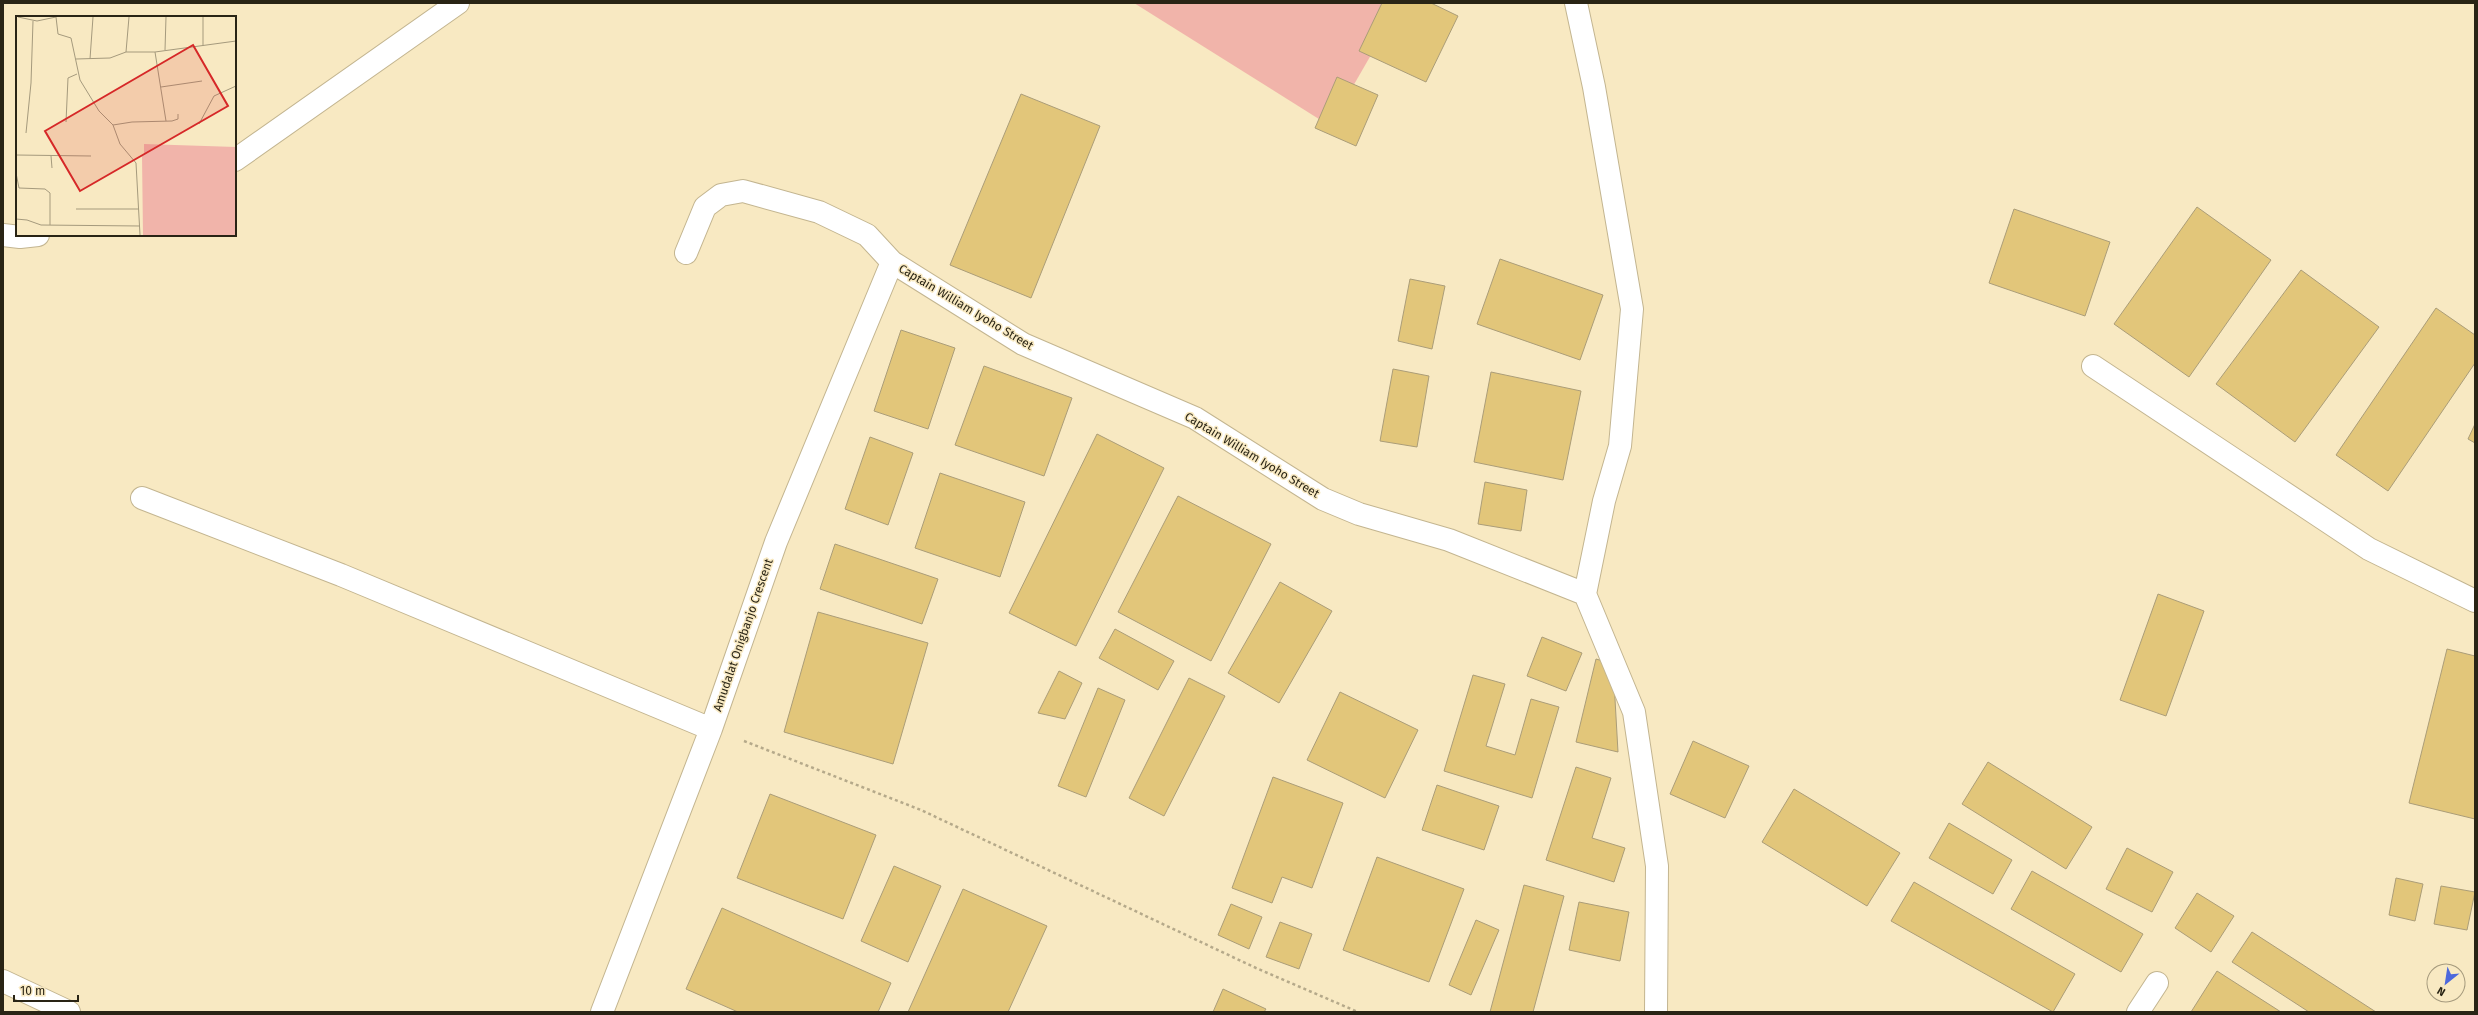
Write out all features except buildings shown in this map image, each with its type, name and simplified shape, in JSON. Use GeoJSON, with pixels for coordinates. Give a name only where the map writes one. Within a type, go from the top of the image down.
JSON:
{"type":"FeatureCollection","features":[{"type":"Feature","properties":{"kind":"street"},"geometry":{"type":"LineString","coordinates":[[236,159],[458,3]]}},
{"type":"Feature","properties":{"kind":"street"},"geometry":{"type":"LineString","coordinates":[[1576,3],[1594,87],[1632,309],[1620,446],[1604,501],[1585,594],[1634,712],[1656,866],[1656,1012]]}},
{"type":"Feature","properties":{"kind":"street","name":"Captain William Iyoho Street"},"geometry":{"type":"LineString","coordinates":[[686,253],[706,207],[721,195],[743,191],[819,212],[866,235],[892,262],[1023,344],[1195,418],[1323,499],[1358,514],[1449,540],[1585,594]]}},
{"type":"Feature","properties":{"kind":"street"},"geometry":{"type":"LineString","coordinates":[[3,235],[20,237],[29,236]]}},
{"type":"Feature","properties":{"kind":"street","name":"Amudalat Onigbanjo Crescent"},"geometry":{"type":"LineString","coordinates":[[602,1012],[711,729],[776,542],[892,262]]}},
{"type":"Feature","properties":{"kind":"street"},"geometry":{"type":"LineString","coordinates":[[2093,366],[2369,549],[2475,601]]}},
{"type":"Feature","properties":{"kind":"street"},"geometry":{"type":"LineString","coordinates":[[142,498],[341,575],[711,729]]}},
{"type":"Feature","properties":{"kind":"street"},"geometry":{"type":"LineString","coordinates":[[3,980],[69,1012]]}},
{"type":"Feature","properties":{"kind":"street"},"geometry":{"type":"LineString","coordinates":[[2138,1012],[2157,983]]}},
{"type":"Feature","properties":{"kind":"path"},"geometry":{"type":"LineString","coordinates":[[711,729],[921,810],[1256,968],[1358,1012]]}},
{"type":"Feature","properties":{"kind":"shaded area"},"geometry":{"type":"Polygon","coordinates":[[[1134,3],[1401,3],[1330,126],[1134,3]]]}}]}
